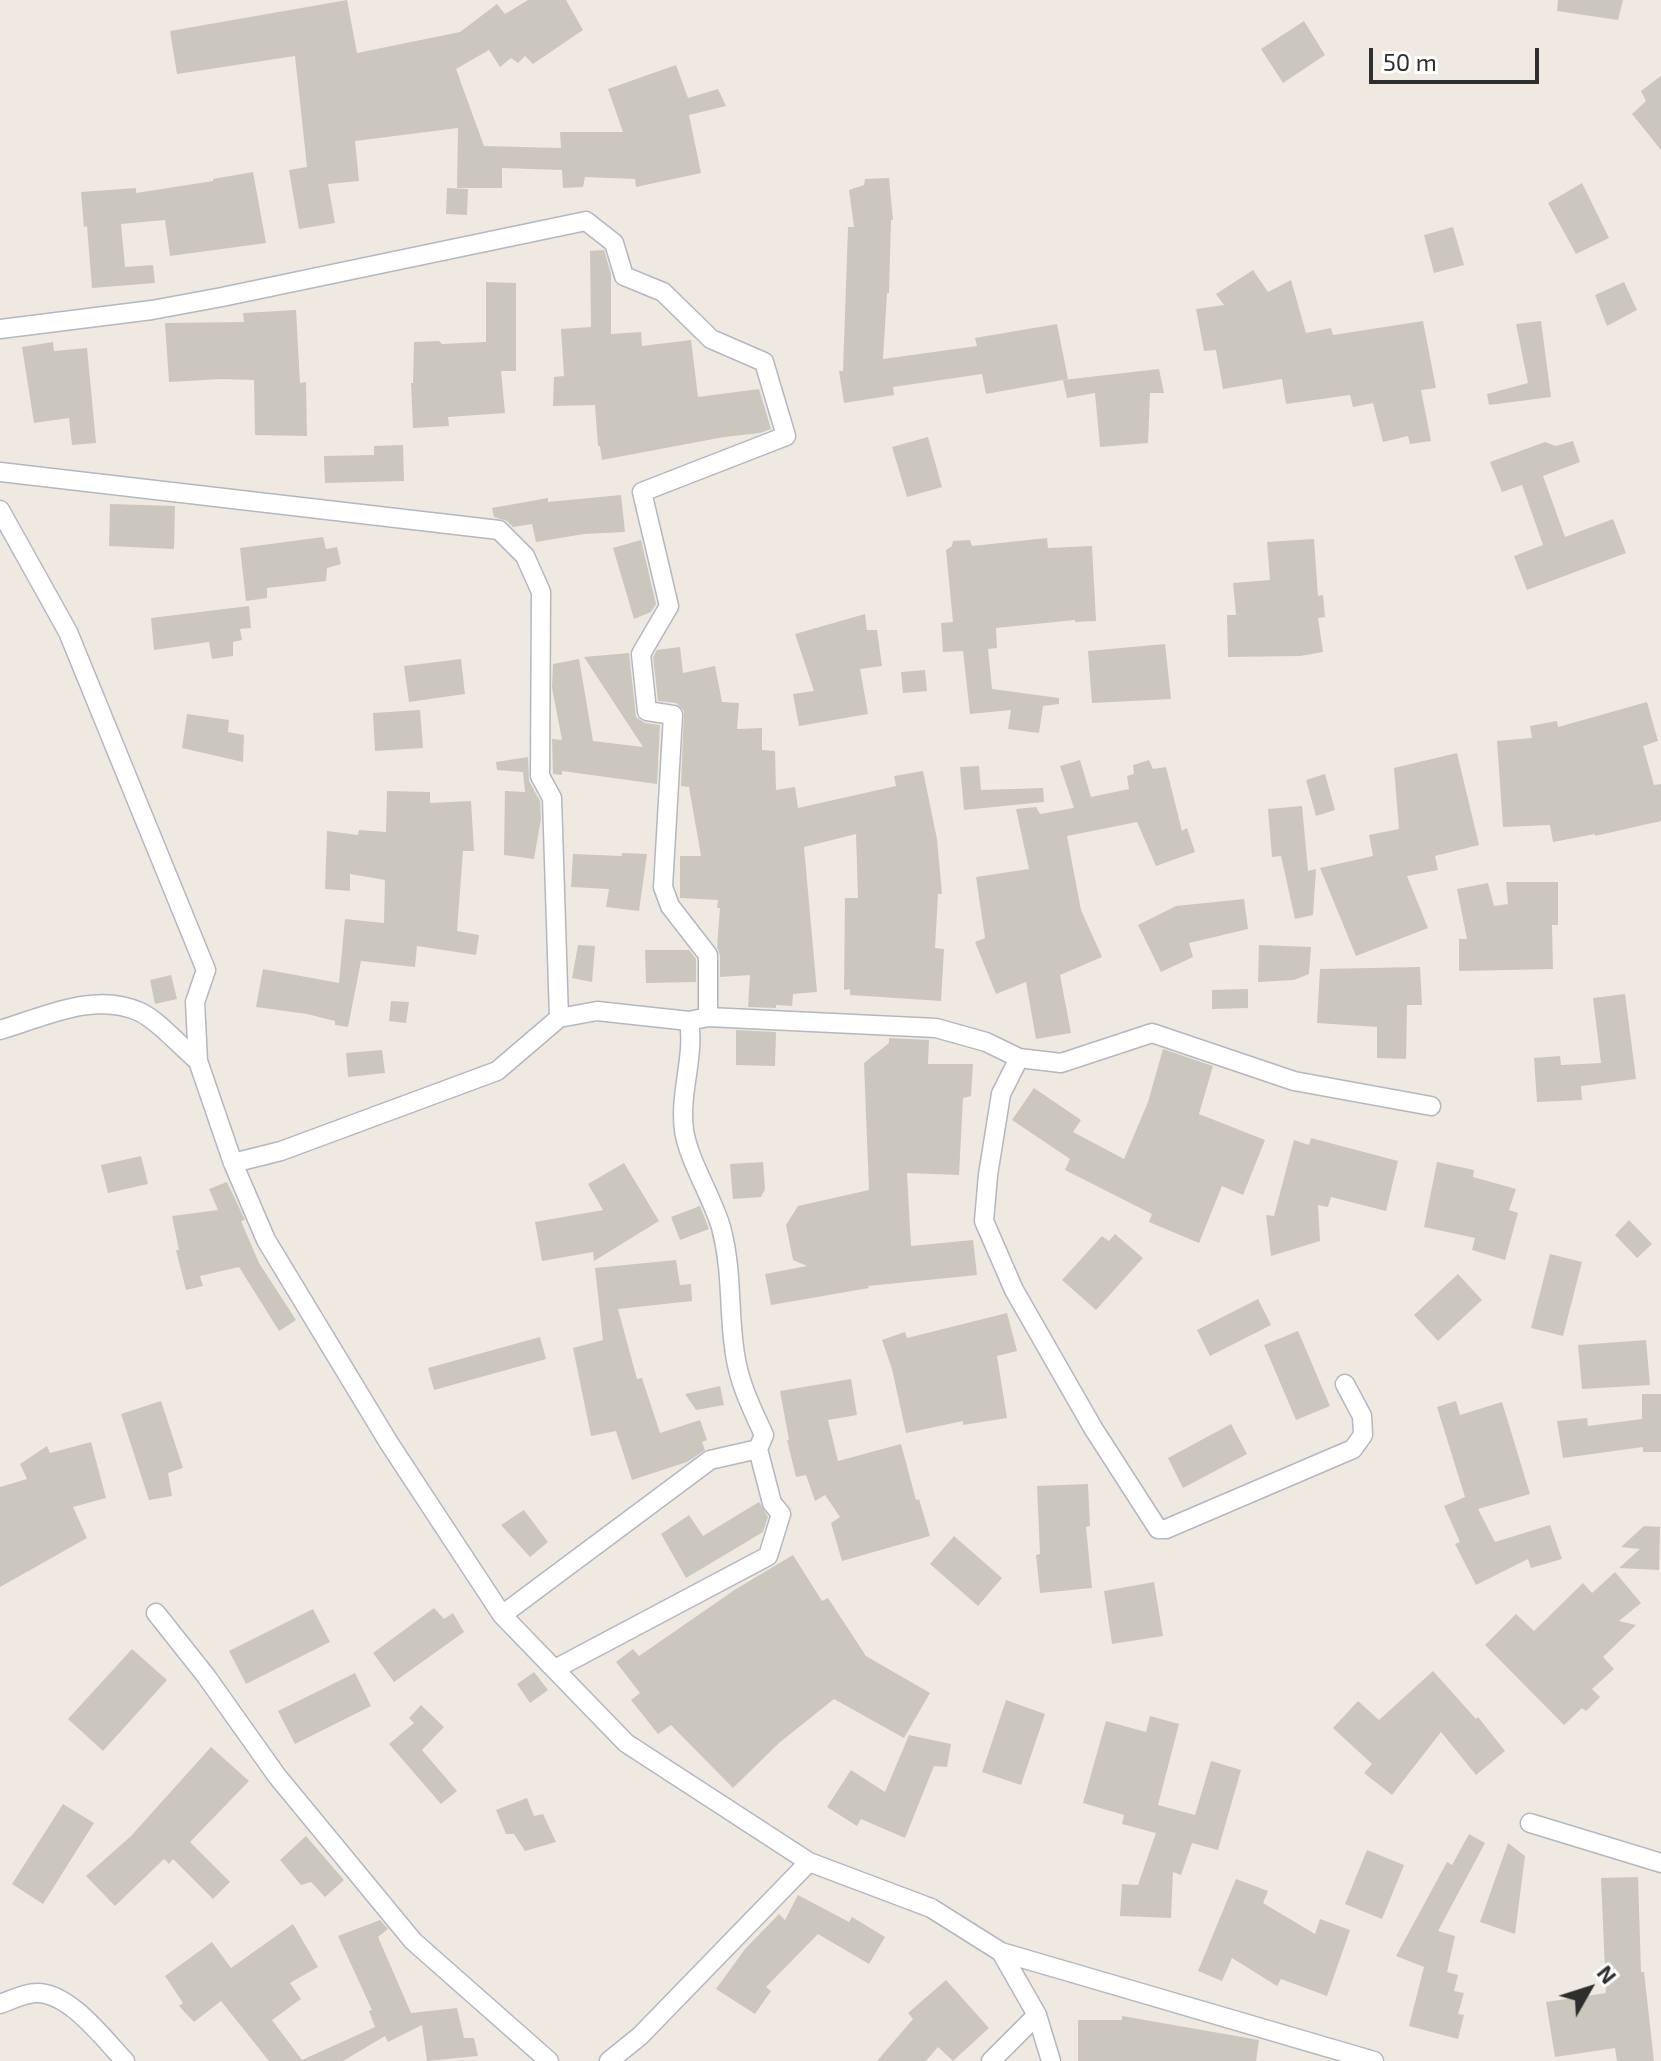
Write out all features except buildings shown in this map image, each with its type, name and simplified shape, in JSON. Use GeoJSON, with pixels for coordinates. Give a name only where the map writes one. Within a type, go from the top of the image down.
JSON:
{"type":"FeatureCollection","features":[{"type":"Feature","properties":{"kind":"street"},"geometry":{"type":"LineString","coordinates":[[0,329],[208,300],[586,221],[614,243],[624,276],[663,292],[711,339],[764,362],[786,436],[642,492],[669,606],[641,654],[647,711],[673,715],[663,887],[670,906],[708,955],[698,1019],[691,1036],[682,1103],[684,1133],[720,1223],[730,1265],[735,1355],[744,1393],[764,1435],[758,1449],[772,1503],[781,1514],[768,1556],[555,1669]]}},
{"type":"Feature","properties":{"kind":"street"},"geometry":{"type":"LineString","coordinates":[[0,472],[499,530],[508,538],[525,556],[541,592],[540,776],[552,798],[559,1018]]}},
{"type":"Feature","properties":{"kind":"street"},"geometry":{"type":"LineString","coordinates":[[0,510],[68,632],[206,970],[195,1002],[198,1061],[233,1163],[266,1240],[389,1443],[502,1615],[626,1743],[809,1862],[931,1908],[1001,1952],[1350,2058],[1374,2061]]}},
{"type":"Feature","properties":{"kind":"street"},"geometry":{"type":"LineString","coordinates":[[0,1030],[83,1005],[114,1003],[142,1013],[198,1061]]}},
{"type":"Feature","properties":{"kind":"street"},"geometry":{"type":"LineString","coordinates":[[233,1163],[281,1151],[497,1071],[559,1018],[597,1011],[698,1019],[936,1028],[986,1042],[1019,1058],[1061,1063],[1152,1033],[1294,1081],[1431,1106]]}},
{"type":"Feature","properties":{"kind":"street"},"geometry":{"type":"LineString","coordinates":[[1019,1058],[1001,1094],[984,1221],[1014,1290],[1093,1428],[1158,1529],[1166,1529],[1353,1449],[1363,1435],[1362,1416],[1345,1384]]}},
{"type":"Feature","properties":{"kind":"street"},"geometry":{"type":"LineString","coordinates":[[502,1615],[710,1460],[758,1449]]}},
{"type":"Feature","properties":{"kind":"street"},"geometry":{"type":"LineString","coordinates":[[156,1613],[206,1676],[277,1776],[413,1941],[549,2061]]}},
{"type":"Feature","properties":{"kind":"street"},"geometry":{"type":"LineString","coordinates":[[1530,1823],[1661,1863]]}},
{"type":"Feature","properties":{"kind":"street"},"geometry":{"type":"LineString","coordinates":[[609,2061],[640,2036],[809,1862]]}},
{"type":"Feature","properties":{"kind":"street"},"geometry":{"type":"LineString","coordinates":[[1001,1952],[1037,2015],[1051,2061]]}},
{"type":"Feature","properties":{"kind":"street"},"geometry":{"type":"LineString","coordinates":[[0,2004],[33,1993],[53,1994],[71,2006],[125,2061]]}},
{"type":"Feature","properties":{"kind":"street"},"geometry":{"type":"LineString","coordinates":[[991,2061],[1037,2015]]}}]}
